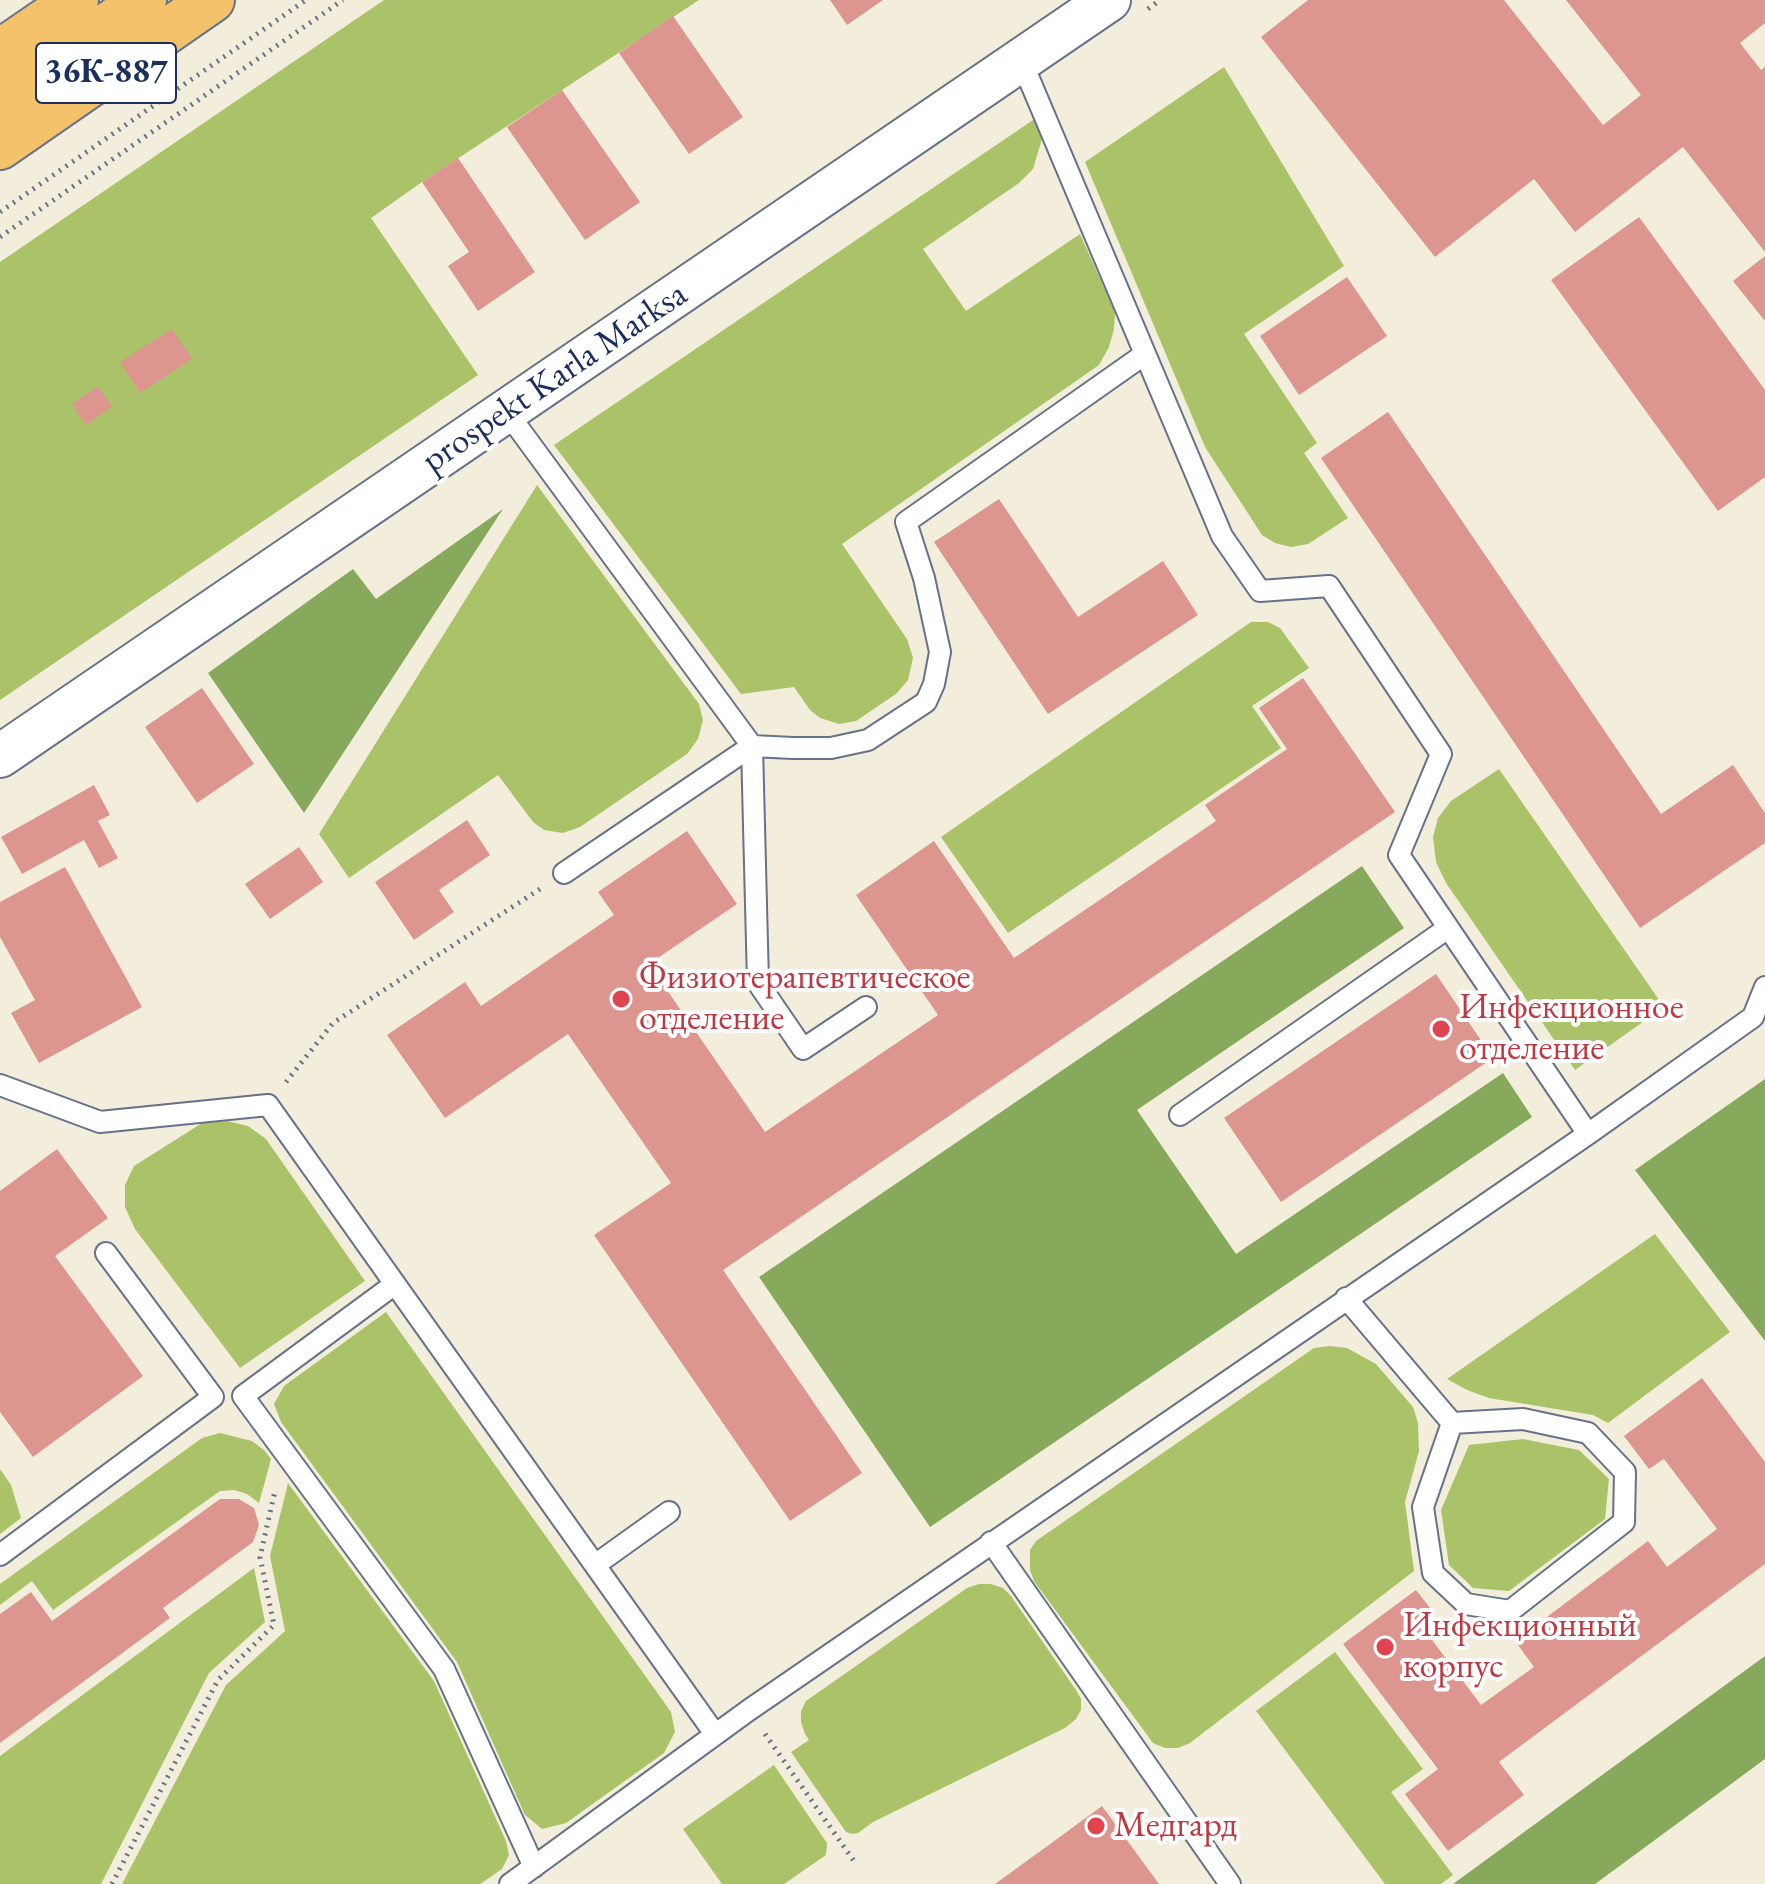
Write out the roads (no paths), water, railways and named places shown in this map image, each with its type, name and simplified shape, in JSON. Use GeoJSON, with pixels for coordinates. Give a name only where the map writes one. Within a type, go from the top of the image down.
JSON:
{"type":"FeatureCollection","features":[{"type":"Feature","properties":{"kind":"main road","name":"36К-887"},"geometry":{"type":"LineString","coordinates":[[0,52],[76,0]]}},
{"type":"Feature","properties":{"kind":"main road","name":"36К-887"},"geometry":{"type":"LineString","coordinates":[[0,100],[144,0]]}},
{"type":"Feature","properties":{"kind":"main road","name":"36К-887"},"geometry":{"type":"LineString","coordinates":[[0,147],[212,0]]}},
{"type":"Feature","properties":{"kind":"street","name":"prospekt Karla Marksa"},"geometry":{"type":"LineString","coordinates":[[0,756],[1109,0]]}},
{"type":"Feature","properties":{"kind":"lane"},"geometry":{"type":"LineString","coordinates":[[1021,60],[1222,536],[1260,591],[1329,586],[1441,754],[1399,855],[1588,1134]]}},
{"type":"Feature","properties":{"kind":"lane"},"geometry":{"type":"LineString","coordinates":[[564,873],[752,746],[831,748],[868,740],[926,702],[934,684],[940,652],[924,578],[906,522],[1145,354]]}},
{"type":"Feature","properties":{"kind":"lane"},"geometry":{"type":"LineString","coordinates":[[506,411],[752,746],[758,983],[803,1049],[866,1007]]}},
{"type":"Feature","properties":{"kind":"lane"},"geometry":{"type":"LineString","coordinates":[[1180,1115],[1448,928]]}},
{"type":"Feature","properties":{"kind":"lane"},"geometry":{"type":"LineString","coordinates":[[510,1884],[749,1710],[1588,1134],[1753,1017],[1765,987]]}},
{"type":"Feature","properties":{"kind":"lane"},"geometry":{"type":"LineString","coordinates":[[0,1085],[100,1122],[268,1105],[715,1734]]}},
{"type":"Feature","properties":{"kind":"lane"},"geometry":{"type":"LineString","coordinates":[[106,1253],[213,1397]]}},
{"type":"Feature","properties":{"kind":"lane"},"geometry":{"type":"LineString","coordinates":[[0,1555],[213,1397],[243,1396],[395,1284]]}},
{"type":"Feature","properties":{"kind":"lane"},"geometry":{"type":"LineString","coordinates":[[1346,1298],[1452,1423]]}},
{"type":"Feature","properties":{"kind":"lane"},"geometry":{"type":"LineString","coordinates":[[243,1396],[444,1669],[534,1867]]}},
{"type":"Feature","properties":{"kind":"lane"},"geometry":{"type":"LineString","coordinates":[[1523,1419],[1588,1433],[1625,1472],[1624,1522],[1510,1611],[1466,1604],[1433,1573],[1423,1507],[1452,1423],[1523,1419]]}},
{"type":"Feature","properties":{"kind":"lane"},"geometry":{"type":"LineString","coordinates":[[595,1565],[669,1512]]}},
{"type":"Feature","properties":{"kind":"lane"},"geometry":{"type":"LineString","coordinates":[[991,1542],[1230,1884]]}},
{"type":"Feature","properties":{"kind":"place","name":"Физиотерапевтическое отделение"},"geometry":{"type":"Point","coordinates":[621,999]}},
{"type":"Feature","properties":{"kind":"place","name":"Инфекционное отделение"},"geometry":{"type":"Point","coordinates":[1441,1029]}},
{"type":"Feature","properties":{"kind":"place","name":"Инфекционный корпус"},"geometry":{"type":"Point","coordinates":[1385,1647]}},
{"type":"Feature","properties":{"kind":"place","name":"Медгард"},"geometry":{"type":"Point","coordinates":[1096,1826]}}]}
